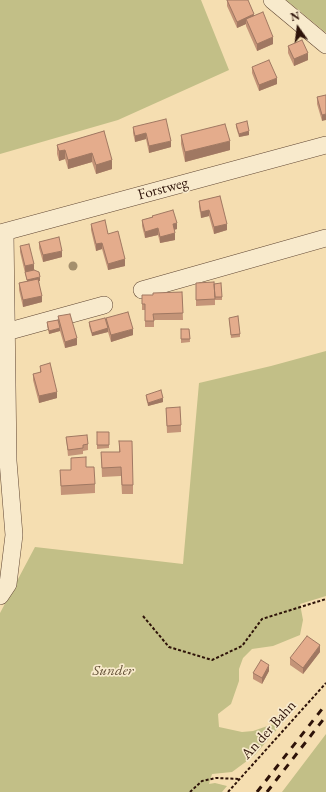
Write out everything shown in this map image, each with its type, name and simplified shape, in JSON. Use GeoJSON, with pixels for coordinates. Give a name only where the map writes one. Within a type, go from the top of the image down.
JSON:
{"type":"FeatureCollection","features":[{"type":"Feature","properties":{"kind":"street"},"geometry":{"type":"LineString","coordinates":[[272,0],[326,45]]}},
{"type":"Feature","properties":{"kind":"street","name":"Forstweg"},"geometry":{"type":"LineString","coordinates":[[2,233],[326,145]]}},
{"type":"Feature","properties":{"kind":"street"},"geometry":{"type":"LineString","coordinates":[[0,596],[8,584],[14,535],[8,461],[6,332],[2,233]]}},
{"type":"Feature","properties":{"kind":"street"},"geometry":{"type":"LineString","coordinates":[[142,290],[326,238]]}},
{"type":"Feature","properties":{"kind":"street"},"geometry":{"type":"LineString","coordinates":[[6,332],[104,306]]}},
{"type":"Feature","properties":{"kind":"path"},"geometry":{"type":"LineString","coordinates":[[143,616],[169,648],[212,660],[242,646],[262,619],[326,599]]}},
{"type":"Feature","properties":{"kind":"path","name":"An der Bahn"},"geometry":{"type":"LineString","coordinates":[[228,792],[326,683]]}},
{"type":"Feature","properties":{"kind":"path"},"geometry":{"type":"LineString","coordinates":[[190,792],[202,781],[216,778],[240,779]]}},
{"type":"Feature","properties":{"kind":"green space"},"geometry":{"type":"Polygon","coordinates":[[[0,0],[201,0],[229,70],[118,120],[0,154],[0,0]]]}},
{"type":"Feature","properties":{"kind":"green space"},"geometry":{"type":"Polygon","coordinates":[[[286,0],[326,0],[326,32],[325,32],[286,0]]]}},
{"type":"Feature","properties":{"kind":"green space","name":"Sunder"},"geometry":{"type":"Polygon","coordinates":[[[326,351],[326,596],[300,604],[303,620],[300,635],[273,646],[252,649],[243,658],[239,669],[239,681],[231,704],[218,714],[219,727],[242,732],[253,731],[285,720],[255,755],[232,772],[212,774],[209,784],[215,783],[227,786],[222,792],[0,792],[0,613],[35,547],[183,564],[199,383],[326,351]]]}},
{"type":"Feature","properties":{"kind":"green space"},"geometry":{"type":"Polygon","coordinates":[[[326,734],[326,792],[282,792],[326,734]]]}},
{"type":"Feature","properties":{"kind":"building"},"geometry":{"type":"Polygon","coordinates":[[[227,0],[248,0],[254,14],[237,22],[227,0]]]}},
{"type":"Feature","properties":{"kind":"building"},"geometry":{"type":"Polygon","coordinates":[[[263,12],[273,37],[257,44],[246,19],[263,12]]]}},
{"type":"Feature","properties":{"kind":"building"},"geometry":{"type":"Polygon","coordinates":[[[302,40],[308,53],[294,59],[288,46],[302,40]]]}},
{"type":"Feature","properties":{"kind":"building"},"geometry":{"type":"Polygon","coordinates":[[[269,60],[277,78],[259,85],[252,67],[269,60]]]}},
{"type":"Feature","properties":{"kind":"building"},"geometry":{"type":"Polygon","coordinates":[[[326,95],[326,114],[322,115],[317,97],[326,95]]]}},
{"type":"Feature","properties":{"kind":"building"},"geometry":{"type":"Polygon","coordinates":[[[166,119],[171,141],[149,146],[146,133],[135,136],[133,127],[166,119]]]}},
{"type":"Feature","properties":{"kind":"building"},"geometry":{"type":"Polygon","coordinates":[[[247,121],[249,131],[239,134],[236,124],[247,121]]]}},
{"type":"Feature","properties":{"kind":"building"},"geometry":{"type":"Polygon","coordinates":[[[225,124],[230,141],[185,152],[181,135],[225,124]]]}},
{"type":"Feature","properties":{"kind":"building"},"geometry":{"type":"Polygon","coordinates":[[[104,131],[112,160],[96,165],[92,153],[68,160],[65,150],[59,151],[57,145],[104,131]]]}},
{"type":"Feature","properties":{"kind":"building"},"geometry":{"type":"Polygon","coordinates":[[[220,196],[227,224],[214,227],[209,210],[201,212],[199,201],[220,196]]]}},
{"type":"Feature","properties":{"kind":"building"},"geometry":{"type":"Polygon","coordinates":[[[173,210],[177,223],[173,224],[175,233],[160,237],[158,228],[145,232],[142,220],[173,210]]]}},
{"type":"Feature","properties":{"kind":"building"},"geometry":{"type":"Polygon","coordinates":[[[105,220],[108,234],[118,231],[125,259],[108,264],[102,243],[96,244],[91,224],[105,220]]]}},
{"type":"Feature","properties":{"kind":"building"},"geometry":{"type":"Polygon","coordinates":[[[59,237],[62,251],[43,255],[39,242],[59,237]]]}},
{"type":"Feature","properties":{"kind":"building"},"geometry":{"type":"Polygon","coordinates":[[[29,244],[34,264],[25,266],[20,246],[29,244]]]}},
{"type":"Feature","properties":{"kind":"building"},"geometry":{"type":"Polygon","coordinates":[[[34,270],[39,272],[40,277],[27,280],[25,272],[34,270]]]}},
{"type":"Feature","properties":{"kind":"building"},"geometry":{"type":"Polygon","coordinates":[[[38,279],[42,296],[23,300],[19,283],[38,279]]]}},
{"type":"Feature","properties":{"kind":"building"},"geometry":{"type":"Polygon","coordinates":[[[214,282],[215,299],[196,300],[196,283],[214,282]]]}},
{"type":"Feature","properties":{"kind":"building"},"geometry":{"type":"Polygon","coordinates":[[[221,283],[222,297],[215,297],[214,284],[221,283]]]}},
{"type":"Feature","properties":{"kind":"building"},"geometry":{"type":"Polygon","coordinates":[[[182,292],[183,313],[153,314],[154,321],[145,321],[145,304],[142,304],[142,295],[182,292]]]}},
{"type":"Feature","properties":{"kind":"building"},"geometry":{"type":"Polygon","coordinates":[[[128,312],[133,329],[111,335],[106,318],[128,312]]]}},
{"type":"Feature","properties":{"kind":"building"},"geometry":{"type":"Polygon","coordinates":[[[70,314],[77,338],[65,342],[58,316],[70,314]]]}},
{"type":"Feature","properties":{"kind":"building"},"geometry":{"type":"Polygon","coordinates":[[[238,316],[240,334],[231,335],[229,318],[238,316]]]}},
{"type":"Feature","properties":{"kind":"building"},"geometry":{"type":"Polygon","coordinates":[[[105,318],[108,328],[92,333],[89,322],[105,318]]]}},
{"type":"Feature","properties":{"kind":"building"},"geometry":{"type":"Polygon","coordinates":[[[58,320],[60,328],[49,331],[47,322],[58,320]]]}},
{"type":"Feature","properties":{"kind":"building"},"geometry":{"type":"Polygon","coordinates":[[[181,329],[189,329],[190,339],[181,339],[181,329]]]}},
{"type":"Feature","properties":{"kind":"building"},"geometry":{"type":"Polygon","coordinates":[[[50,363],[57,392],[39,396],[33,374],[41,372],[40,366],[50,363]]]}},
{"type":"Feature","properties":{"kind":"building"},"geometry":{"type":"Polygon","coordinates":[[[161,390],[163,398],[148,403],[146,395],[161,390]]]}},
{"type":"Feature","properties":{"kind":"building"},"geometry":{"type":"Polygon","coordinates":[[[180,407],[181,425],[167,426],[166,408],[180,407]]]}},
{"type":"Feature","properties":{"kind":"building"},"geometry":{"type":"Polygon","coordinates":[[[97,432],[109,432],[109,445],[97,445],[97,432]]]}},
{"type":"Feature","properties":{"kind":"building"},"geometry":{"type":"Polygon","coordinates":[[[87,435],[88,444],[83,445],[83,448],[68,450],[66,437],[87,435]]]}},
{"type":"Feature","properties":{"kind":"building"},"geometry":{"type":"Polygon","coordinates":[[[119,441],[132,441],[133,485],[122,485],[121,467],[102,468],[101,452],[120,452],[119,441]]]}},
{"type":"Feature","properties":{"kind":"building"},"geometry":{"type":"Polygon","coordinates":[[[86,457],[86,467],[94,467],[95,484],[61,486],[60,470],[71,470],[71,458],[86,457]]]}},
{"type":"Feature","properties":{"kind":"building"},"geometry":{"type":"Polygon","coordinates":[[[307,636],[320,645],[303,668],[290,658],[307,636]]]}},
{"type":"Feature","properties":{"kind":"building"},"geometry":{"type":"Polygon","coordinates":[[[261,660],[269,665],[262,678],[253,673],[261,660]]]}},
{"type":"Feature","properties":{"kind":"railway"},"geometry":{"type":"LineString","coordinates":[[257,792],[326,704]]}},
{"type":"Feature","properties":{"kind":"railway"},"geometry":{"type":"LineString","coordinates":[[267,792],[326,716]]}}]}
